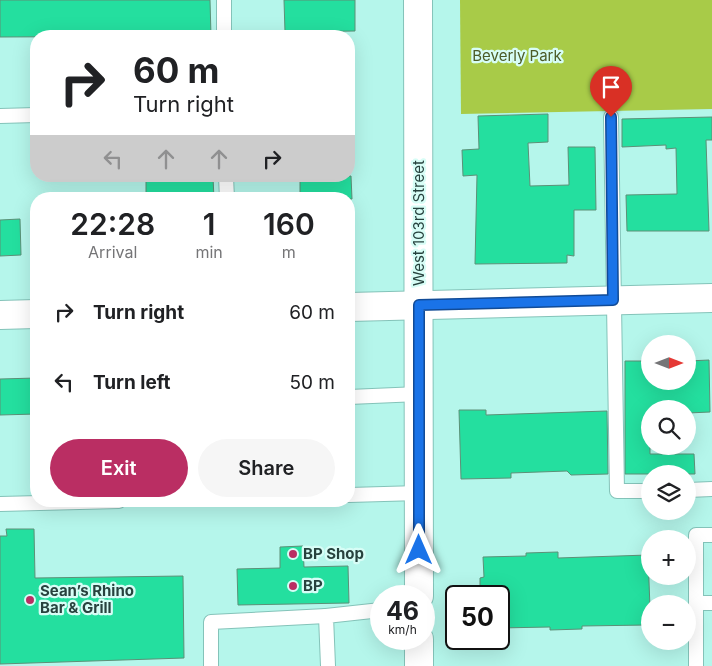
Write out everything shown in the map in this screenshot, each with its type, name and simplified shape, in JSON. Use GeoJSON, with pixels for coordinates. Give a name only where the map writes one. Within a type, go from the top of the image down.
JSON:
{"type":"FeatureCollection","features":[{"type":"Feature","properties":{"kind":"main road","name":"West 103rd Street"},"geometry":{"type":"LineString","coordinates":[[418,0],[419,585]]}},
{"type":"Feature","properties":{"kind":"main road"},"geometry":{"type":"LineString","coordinates":[[355,307],[712,298]]}},
{"type":"Feature","properties":{"kind":"main road"},"geometry":{"type":"LineString","coordinates":[[0,315],[30,314]]}},
{"type":"Feature","properties":{"kind":"main road"},"geometry":{"type":"LineString","coordinates":[[419,650],[419,666]]}},
{"type":"Feature","properties":{"kind":"lane"},"geometry":{"type":"LineString","coordinates":[[224,0],[224,30]]}},
{"type":"Feature","properties":{"kind":"lane"},"geometry":{"type":"LineString","coordinates":[[0,116],[30,116]]}},
{"type":"Feature","properties":{"kind":"lane"},"geometry":{"type":"LineString","coordinates":[[611,117],[617,491],[641,490]]}},
{"type":"Feature","properties":{"kind":"lane"},"geometry":{"type":"LineString","coordinates":[[355,397],[419,394]]}},
{"type":"Feature","properties":{"kind":"lane"},"geometry":{"type":"LineString","coordinates":[[696,490],[712,489]]}},
{"type":"Feature","properties":{"kind":"lane"},"geometry":{"type":"LineString","coordinates":[[355,495],[419,493]]}},
{"type":"Feature","properties":{"kind":"lane"},"geometry":{"type":"LineString","coordinates":[[0,504],[30,503]]}},
{"type":"Feature","properties":{"kind":"lane"},"geometry":{"type":"LineString","coordinates":[[696,595],[696,535],[712,535]]}},
{"type":"Feature","properties":{"kind":"lane"},"geometry":{"type":"LineString","coordinates":[[696,603],[712,603]]}},
{"type":"Feature","properties":{"kind":"lane"},"geometry":{"type":"LineString","coordinates":[[211,666],[211,622],[326,616],[370,611]]}},
{"type":"Feature","properties":{"kind":"lane"},"geometry":{"type":"LineString","coordinates":[[326,616],[328,666]]}},
{"type":"Feature","properties":{"kind":"lane"},"geometry":{"type":"LineString","coordinates":[[696,650],[696,666]]}},
{"type":"Feature","properties":{"kind":"green space","name":"Beverly Park"},"geometry":{"type":"Polygon","coordinates":[[[460,0],[712,0],[712,109],[461,114],[460,0]]]}},
{"type":"Feature","properties":{"kind":"building"},"geometry":{"type":"Polygon","coordinates":[[[0,0],[210,0],[211,30],[30,30],[30,37],[0,37],[0,0]]]}},
{"type":"Feature","properties":{"kind":"building"},"geometry":{"type":"Polygon","coordinates":[[[284,0],[355,0],[355,30],[285,30],[284,0]]]}},
{"type":"Feature","properties":{"kind":"building"},"geometry":{"type":"Polygon","coordinates":[[[548,114],[548,142],[528,143],[530,186],[569,185],[568,147],[595,147],[596,210],[574,210],[574,256],[567,255],[567,263],[475,264],[477,175],[463,176],[462,150],[479,149],[478,116],[548,114]]]}},
{"type":"Feature","properties":{"kind":"building"},"geometry":{"type":"Polygon","coordinates":[[[712,117],[712,140],[706,140],[709,231],[627,231],[626,195],[677,194],[676,148],[666,149],[666,145],[622,147],[622,119],[712,117]]]}},
{"type":"Feature","properties":{"kind":"building"},"geometry":{"type":"Polygon","coordinates":[[[146,182],[213,182],[214,192],[146,192],[146,182]]]}},
{"type":"Feature","properties":{"kind":"building"},"geometry":{"type":"Polygon","coordinates":[[[300,182],[351,182],[352,192],[300,192],[300,182]]]}},
{"type":"Feature","properties":{"kind":"building"},"geometry":{"type":"Polygon","coordinates":[[[20,219],[21,255],[0,256],[0,220],[20,219]]]}},
{"type":"Feature","properties":{"kind":"building"},"geometry":{"type":"Polygon","coordinates":[[[709,360],[710,412],[696,413],[696,400],[641,400],[641,455],[694,455],[695,465],[641,465],[641,474],[625,474],[625,361],[641,361],[641,390],[696,390],[696,361],[709,360]]]}},
{"type":"Feature","properties":{"kind":"building"},"geometry":{"type":"Polygon","coordinates":[[[30,378],[30,414],[0,415],[0,379],[30,378]]]}},
{"type":"Feature","properties":{"kind":"building"},"geometry":{"type":"Polygon","coordinates":[[[459,410],[486,410],[486,415],[607,411],[608,474],[571,475],[567,471],[511,473],[511,478],[461,479],[459,410]]]}},
{"type":"Feature","properties":{"kind":"building"},"geometry":{"type":"Polygon","coordinates":[[[6,529],[34,529],[35,578],[183,576],[184,658],[0,664],[0,536],[7,536],[6,529]]]}},
{"type":"Feature","properties":{"kind":"building","name":"BP"},"geometry":{"type":"Polygon","coordinates":[[[303,546],[304,567],[348,566],[349,603],[238,605],[237,569],[280,568],[280,547],[303,546]]]}},
{"type":"Feature","properties":{"kind":"building"},"geometry":{"type":"Polygon","coordinates":[[[558,552],[558,558],[641,555],[641,585],[649,585],[650,595],[641,595],[641,625],[582,626],[582,629],[550,630],[550,627],[510,628],[510,585],[480,585],[480,578],[484,577],[483,557],[526,556],[526,553],[558,552]]]}},
{"type":"Feature","properties":{"kind":"place","name":"BP Shop"},"geometry":{"type":"Point","coordinates":[293,554]}},
{"type":"Feature","properties":{"kind":"place","name":"BP"},"geometry":{"type":"Point","coordinates":[293,586]}},
{"type":"Feature","properties":{"kind":"place","name":"Sean’s Rhino Bar & Grill"},"geometry":{"type":"Point","coordinates":[30,600]}},
{"type":"Feature","properties":{"kind":"route"},"geometry":{"type":"LineString","coordinates":[[419,550],[419,305],[613,300],[611,117]]}}]}
